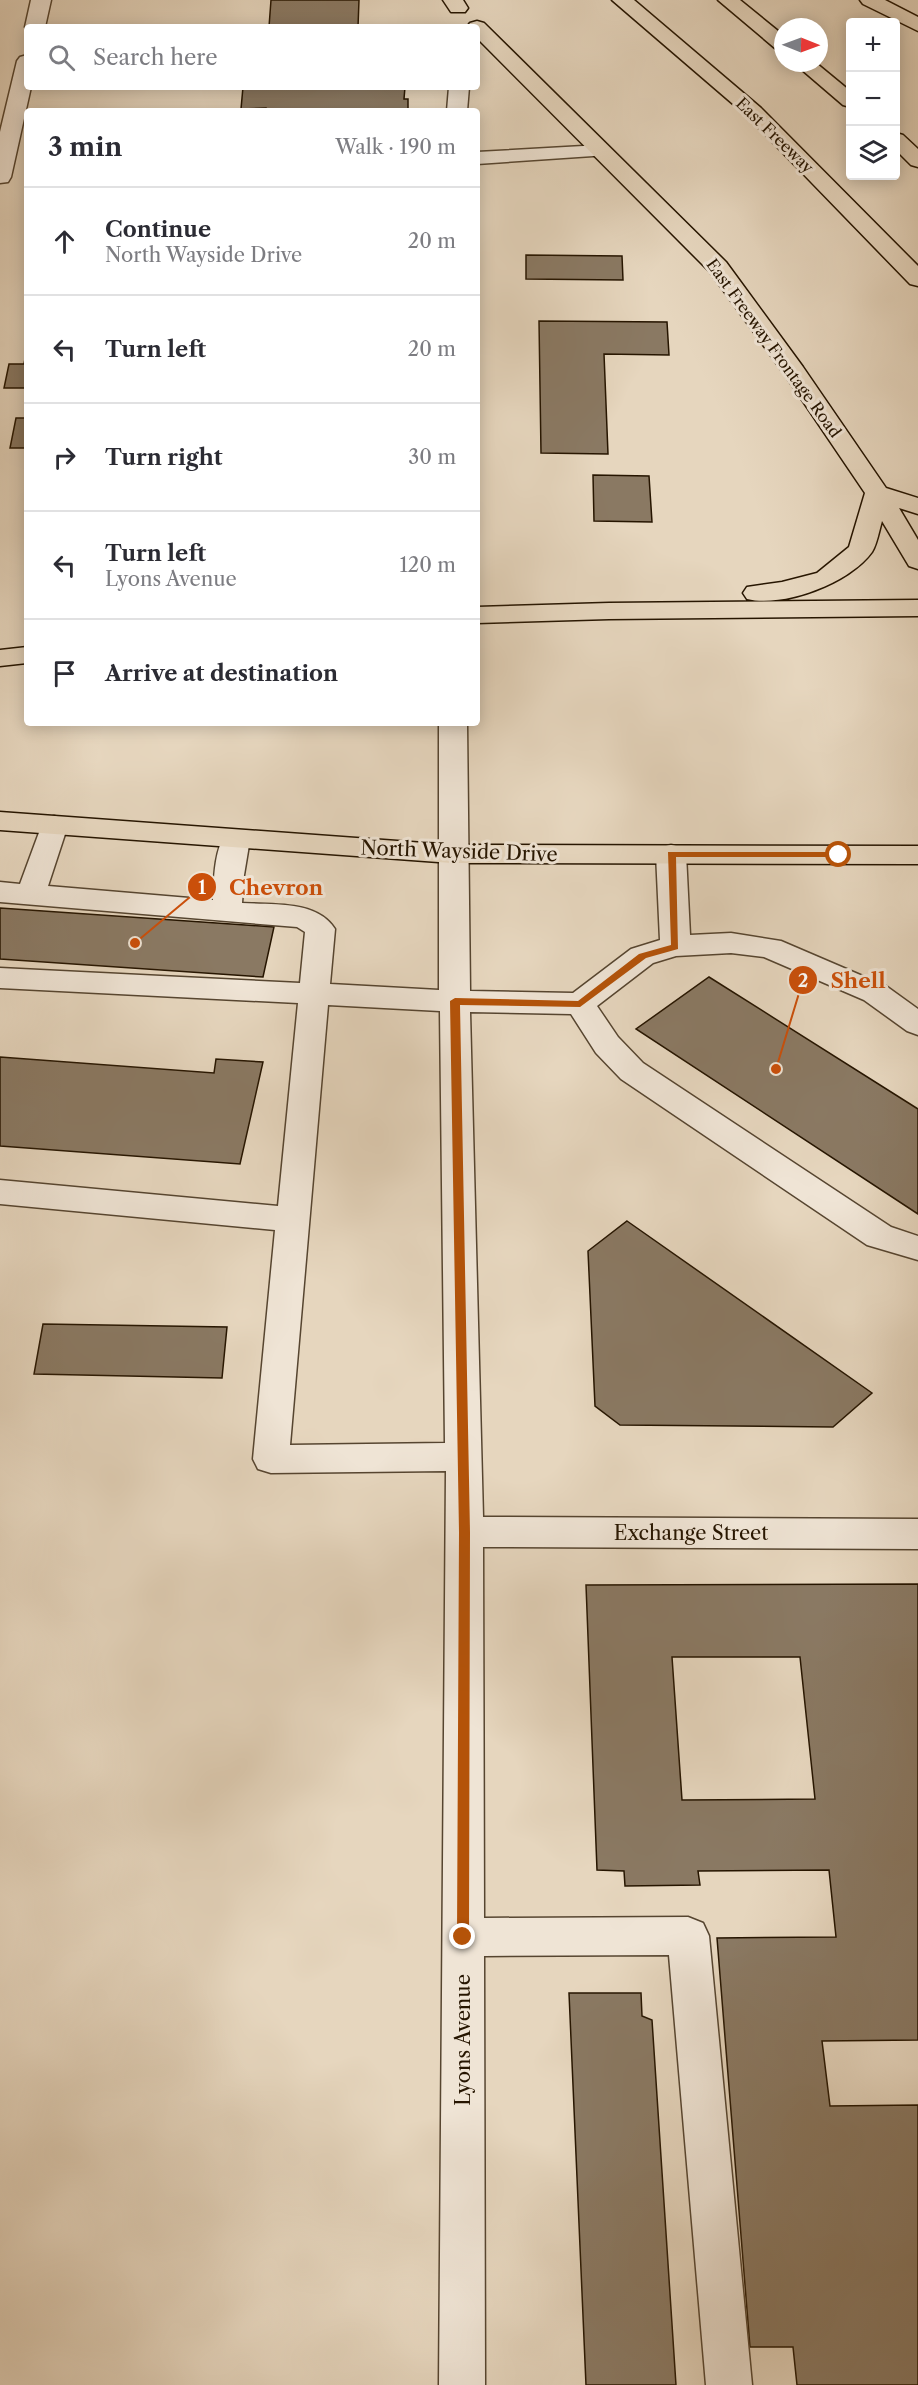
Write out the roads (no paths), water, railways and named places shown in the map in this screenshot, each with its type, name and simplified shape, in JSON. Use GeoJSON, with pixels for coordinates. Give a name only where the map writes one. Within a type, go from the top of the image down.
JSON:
{"type":"FeatureCollection","features":[{"type":"Feature","properties":{"kind":"main road","name":"East Freeway"},"geometry":{"type":"LineString","coordinates":[[622,0],[754,112],[918,279]]}},
{"type":"Feature","properties":{"kind":"main road"},"geometry":{"type":"LineString","coordinates":[[728,0],[774,38]]}},
{"type":"Feature","properties":{"kind":"main road"},"geometry":{"type":"LineString","coordinates":[[870,0],[918,25]]}},
{"type":"Feature","properties":{"kind":"main road","name":"East Freeway Frontage Road"},"geometry":{"type":"LineString","coordinates":[[453,3],[474,24]]}},
{"type":"Feature","properties":{"kind":"main road","name":"East Freeway Frontage Road"},"geometry":{"type":"LineString","coordinates":[[480,30],[718,267],[795,372],[877,493],[918,561]]}},
{"type":"Feature","properties":{"kind":"main road"},"geometry":{"type":"LineString","coordinates":[[815,72],[846,98]]}},
{"type":"Feature","properties":{"kind":"main road"},"geometry":{"type":"LineString","coordinates":[[900,143],[918,161]]}},
{"type":"Feature","properties":{"kind":"main road"},"geometry":{"type":"LineString","coordinates":[[609,610],[784,590],[826,578],[861,549],[877,493],[918,506]]}},
{"type":"Feature","properties":{"kind":"main road"},"geometry":{"type":"LineString","coordinates":[[480,615],[609,610],[918,608]]}},
{"type":"Feature","properties":{"kind":"main road"},"geometry":{"type":"LineString","coordinates":[[0,658],[24,655]]}},
{"type":"Feature","properties":{"kind":"main road","name":"North Wayside Drive"},"geometry":{"type":"LineString","coordinates":[[0,821],[452,854],[918,855]]}},
{"type":"Feature","properties":{"kind":"main road"},"geometry":{"type":"LineString","coordinates":[[839,855],[918,871]]}},
{"type":"Feature","properties":{"kind":"street"},"geometry":{"type":"LineString","coordinates":[[36,24],[41,0]]}},
{"type":"Feature","properties":{"kind":"street"},"geometry":{"type":"LineString","coordinates":[[24,74],[2,166],[24,162]]}},
{"type":"Feature","properties":{"kind":"street"},"geometry":{"type":"LineString","coordinates":[[457,108],[459,90]]}},
{"type":"Feature","properties":{"kind":"street"},"geometry":{"type":"LineString","coordinates":[[480,158],[601,151]]}},
{"type":"Feature","properties":{"kind":"street","name":"Lyons Avenue"},"geometry":{"type":"LineString","coordinates":[[453,726],[452,854],[465,1532],[462,2385]]}},
{"type":"Feature","properties":{"kind":"street"},"geometry":{"type":"LineString","coordinates":[[31,894],[54,825]]}},
{"type":"Feature","properties":{"kind":"street"},"geometry":{"type":"LineString","coordinates":[[227,911],[229,875],[236,839]]}},
{"type":"Feature","properties":{"kind":"street"},"geometry":{"type":"LineString","coordinates":[[671,854],[675,946]]}},
{"type":"Feature","properties":{"kind":"street"},"geometry":{"type":"LineString","coordinates":[[0,892],[305,918],[320,929],[270,1459],[463,1457]]}},
{"type":"Feature","properties":{"kind":"street"},"geometry":{"type":"LineString","coordinates":[[0,978],[455,1001],[580,1004],[642,956],[675,946],[731,943],[770,948],[875,993],[918,1024]]}},
{"type":"Feature","properties":{"kind":"street"},"geometry":{"type":"LineString","coordinates":[[580,1004],[607,1045],[633,1071],[879,1236],[918,1248]]}},
{"type":"Feature","properties":{"kind":"street"},"geometry":{"type":"LineString","coordinates":[[0,1192],[293,1221]]}},
{"type":"Feature","properties":{"kind":"street","name":"Exchange Street"},"geometry":{"type":"LineString","coordinates":[[465,1532],[918,1534]]}},
{"type":"Feature","properties":{"kind":"street"},"geometry":{"type":"LineString","coordinates":[[463,1937],[688,1936],[729,2385]]}},
{"type":"Feature","properties":{"kind":"place","name":"Chevron"},"geometry":{"type":"Point","coordinates":[135,943]}},
{"type":"Feature","properties":{"kind":"place","name":"Shell"},"geometry":{"type":"Point","coordinates":[776,1069]}}]}
